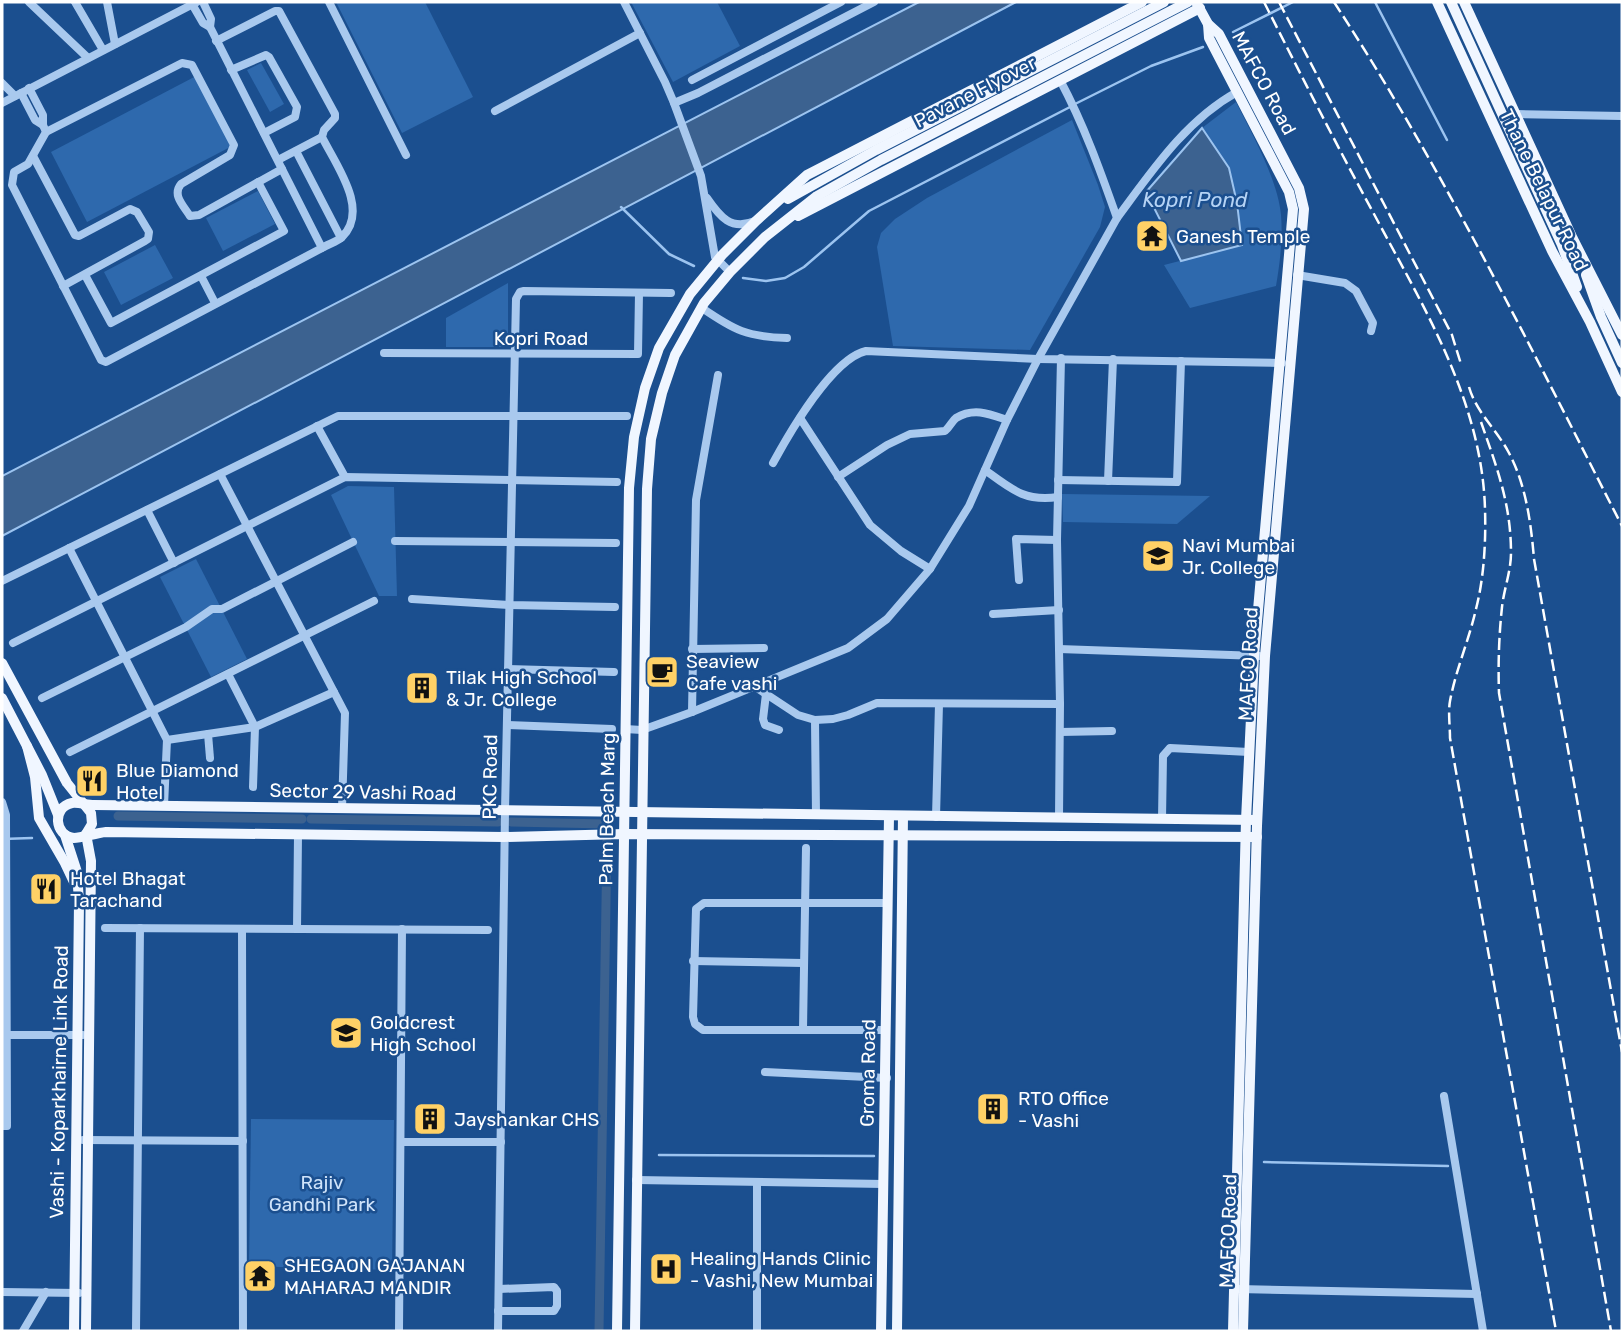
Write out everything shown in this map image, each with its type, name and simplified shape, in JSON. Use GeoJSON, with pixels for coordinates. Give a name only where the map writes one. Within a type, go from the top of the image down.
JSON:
{"type":"FeatureCollection","features":[{"type":"Feature","properties":{"kind":"main road"},"geometry":{"type":"LineString","coordinates":[[774,207],[807,175],[1142,2]]}},
{"type":"Feature","properties":{"kind":"main road","name":"Pavane Flyover"},"geometry":{"type":"LineString","coordinates":[[784,223],[814,191],[876,150],[1164,2]]}},
{"type":"Feature","properties":{"kind":"main road","name":"Pavane Flyover"},"geometry":{"type":"LineString","coordinates":[[774,207],[881,160],[1188,2]]}},
{"type":"Feature","properties":{"kind":"main road","name":"Thane Belapur Road"},"geometry":{"type":"LineString","coordinates":[[1437,2],[1552,251],[1596,319],[1622,392]]}},
{"type":"Feature","properties":{"kind":"main road"},"geometry":{"type":"LineString","coordinates":[[1451,2],[1596,319],[1622,363]]}},
{"type":"Feature","properties":{"kind":"main road","name":"Thane Belapur Road"},"geometry":{"type":"LineString","coordinates":[[1464,2],[1573,239]]}},
{"type":"Feature","properties":{"kind":"main road"},"geometry":{"type":"LineString","coordinates":[[784,223],[1198,5]]}},
{"type":"Feature","properties":{"kind":"main road","name":"MAFCO Road"},"geometry":{"type":"LineString","coordinates":[[1198,5],[1208,24],[1219,34],[1303,197],[1297,275],[1284,363]]}},
{"type":"Feature","properties":{"kind":"main road","name":"MAFCO Road"},"geometry":{"type":"LineString","coordinates":[[1208,24],[1209,38],[1293,200],[1284,363],[1260,656],[1249,752],[1252,820]]}},
{"type":"Feature","properties":{"kind":"main road","name":"Palm Beach Marg"},"geometry":{"type":"LineString","coordinates":[[617,1331],[629,488],[634,437],[645,388],[659,348],[690,294],[717,261],[756,221],[774,207]]}},
{"type":"Feature","properties":{"kind":"main road","name":"Palm Beach Marg"},"geometry":{"type":"LineString","coordinates":[[635,1331],[646,489],[651,439],[675,355],[702,308],[730,272],[765,237],[784,223]]}},
{"type":"Feature","properties":{"kind":"main road"},"geometry":{"type":"LineString","coordinates":[[1573,239],[1596,319]]}},
{"type":"Feature","properties":{"kind":"main road"},"geometry":{"type":"LineString","coordinates":[[1573,239],[1622,335]]}},
{"type":"Feature","properties":{"kind":"main road","name":"MAFCO Road"},"geometry":{"type":"LineString","coordinates":[[1233,1331],[1239,1289],[1251,837],[1260,656]]}},
{"type":"Feature","properties":{"kind":"main road"},"geometry":{"type":"LineString","coordinates":[[2,663],[57,766],[93,818],[86,834]]}},
{"type":"Feature","properties":{"kind":"main road"},"geometry":{"type":"LineString","coordinates":[[2,698],[47,784],[58,815],[58,826],[65,835],[76,838],[86,834],[1251,837]]}},
{"type":"Feature","properties":{"kind":"main road"},"geometry":{"type":"LineString","coordinates":[[27,746],[35,776],[39,818],[69,870],[79,902]]}},
{"type":"Feature","properties":{"kind":"main road"},"geometry":{"type":"LineString","coordinates":[[58,815],[65,805],[83,804]]}},
{"type":"Feature","properties":{"kind":"main road","name":"Sector 29 Vashi Road"},"geometry":{"type":"LineString","coordinates":[[83,804],[1252,820]]}},
{"type":"Feature","properties":{"kind":"main road","name":"Groma Road"},"geometry":{"type":"LineString","coordinates":[[881,1331],[889,816]]}},
{"type":"Feature","properties":{"kind":"main road","name":"Groma Road"},"geometry":{"type":"LineString","coordinates":[[897,1331],[903,816]]}},
{"type":"Feature","properties":{"kind":"main road","name":"Vashi - Koparkhairne Link Road"},"geometry":{"type":"LineString","coordinates":[[86,834],[91,861],[76,1140],[80,1293],[86,1331]]}},
{"type":"Feature","properties":{"kind":"main road","name":"Vashi - Koparkhairne Link Road"},"geometry":{"type":"LineString","coordinates":[[65,835],[77,872],[88,1140],[80,1293],[74,1331]]}},
{"type":"Feature","properties":{"kind":"main road","name":"MAFCO Road"},"geometry":{"type":"LineString","coordinates":[[1239,1289],[1243,1331]]}},
{"type":"Feature","properties":{"kind":"street"},"geometry":{"type":"LineString","coordinates":[[29,2],[88,58]]}},
{"type":"Feature","properties":{"kind":"street"},"geometry":{"type":"LineString","coordinates":[[75,2],[103,50]]}},
{"type":"Feature","properties":{"kind":"street"},"geometry":{"type":"LineString","coordinates":[[107,2],[115,44]]}},
{"type":"Feature","properties":{"kind":"street"},"geometry":{"type":"LineString","coordinates":[[203,2],[211,19],[210,27],[216,41],[322,248]]}},
{"type":"Feature","properties":{"kind":"street"},"geometry":{"type":"LineString","coordinates":[[329,2],[406,155]]}},
{"type":"Feature","properties":{"kind":"street"},"geometry":{"type":"LineString","coordinates":[[624,2],[675,106],[701,176],[711,241],[717,261],[730,272]]}},
{"type":"Feature","properties":{"kind":"street"},"geometry":{"type":"LineString","coordinates":[[692,80],[841,2]]}},
{"type":"Feature","properties":{"kind":"street"},"geometry":{"type":"LineString","coordinates":[[675,106],[874,2]]}},
{"type":"Feature","properties":{"kind":"street"},"geometry":{"type":"LineString","coordinates":[[2,103],[195,3],[203,23],[210,27]]}},
{"type":"Feature","properties":{"kind":"street"},"geometry":{"type":"LineString","coordinates":[[216,41],[279,11],[335,114],[322,137],[353,201],[354,218],[341,237],[322,248],[106,362],[98,356],[12,185],[14,172],[28,164],[44,128],[182,63],[192,65],[234,145],[230,155],[181,184],[177,195],[190,216],[258,182],[296,150],[322,137]]}},
{"type":"Feature","properties":{"kind":"street"},"geometry":{"type":"LineString","coordinates":[[495,111],[640,33]]}},
{"type":"Feature","properties":{"kind":"street"},"geometry":{"type":"LineString","coordinates":[[231,70],[266,55],[297,107],[295,117],[264,133]]}},
{"type":"Feature","properties":{"kind":"street"},"geometry":{"type":"LineString","coordinates":[[1060,80],[1078,114],[1117,218]]}},
{"type":"Feature","properties":{"kind":"street"},"geometry":{"type":"LineString","coordinates":[[2,83],[22,92],[35,120],[44,128]]}},
{"type":"Feature","properties":{"kind":"street"},"geometry":{"type":"LineString","coordinates":[[625,729],[642,730],[848,648],[887,619],[930,569],[969,506],[1007,420],[1038,359],[1117,218],[1152,170],[1193,123],[1206,111],[1237,92]]}},
{"type":"Feature","properties":{"kind":"street"},"geometry":{"type":"LineString","coordinates":[[1515,114],[1622,116]]}},
{"type":"Feature","properties":{"kind":"street"},"geometry":{"type":"LineString","coordinates":[[296,150],[341,237]]}},
{"type":"Feature","properties":{"kind":"street"},"geometry":{"type":"LineString","coordinates":[[33,156],[75,235],[79,236],[130,209],[137,212],[149,232],[145,242],[63,286]]}},
{"type":"Feature","properties":{"kind":"street"},"geometry":{"type":"LineString","coordinates":[[85,275],[111,323],[284,231],[258,182]]}},
{"type":"Feature","properties":{"kind":"street"},"geometry":{"type":"LineString","coordinates":[[705,196],[718,215],[729,222],[741,225],[756,221]]}},
{"type":"Feature","properties":{"kind":"street"},"geometry":{"type":"LineString","coordinates":[[201,275],[215,303]]}},
{"type":"Feature","properties":{"kind":"street"},"geometry":{"type":"LineString","coordinates":[[1297,275],[1345,283],[1356,291],[1373,323],[1371,331]]}},
{"type":"Feature","properties":{"kind":"street","name":"PKC Road"},"geometry":{"type":"LineString","coordinates":[[498,1331],[504,837],[516,299],[520,292],[671,293]]}},
{"type":"Feature","properties":{"kind":"street","name":"Kopri Road"},"geometry":{"type":"LineString","coordinates":[[384,353],[638,354],[639,293]]}},
{"type":"Feature","properties":{"kind":"street"},"geometry":{"type":"LineString","coordinates":[[702,308],[729,327],[742,332],[787,338]]}},
{"type":"Feature","properties":{"kind":"street"},"geometry":{"type":"LineString","coordinates":[[773,463],[822,387],[854,354],[866,351],[1038,359],[1284,363]]}},
{"type":"Feature","properties":{"kind":"street"},"geometry":{"type":"LineString","coordinates":[[1059,818],[1057,540],[1061,358]]}},
{"type":"Feature","properties":{"kind":"street"},"geometry":{"type":"LineString","coordinates":[[1108,481],[1113,359]]}},
{"type":"Feature","properties":{"kind":"street"},"geometry":{"type":"LineString","coordinates":[[1058,480],[1177,482],[1181,360]]}},
{"type":"Feature","properties":{"kind":"street"},"geometry":{"type":"LineString","coordinates":[[691,712],[696,500],[718,375]]}},
{"type":"Feature","properties":{"kind":"street"},"geometry":{"type":"LineString","coordinates":[[838,477],[887,445],[910,434],[945,431],[954,419],[983,411],[1007,420]]}},
{"type":"Feature","properties":{"kind":"street"},"geometry":{"type":"LineString","coordinates":[[2,581],[338,416],[627,416]]}},
{"type":"Feature","properties":{"kind":"street"},"geometry":{"type":"LineString","coordinates":[[800,418],[870,525],[901,551],[930,569]]}},
{"type":"Feature","properties":{"kind":"street"},"geometry":{"type":"LineString","coordinates":[[317,426],[345,477]]}},
{"type":"Feature","properties":{"kind":"street"},"geometry":{"type":"LineString","coordinates":[[985,470],[1027,497],[1058,497]]}},
{"type":"Feature","properties":{"kind":"street"},"geometry":{"type":"LineString","coordinates":[[220,474],[345,713],[342,809]]}},
{"type":"Feature","properties":{"kind":"street"},"geometry":{"type":"LineString","coordinates":[[13,643],[345,477],[617,482]]}},
{"type":"Feature","properties":{"kind":"street"},"geometry":{"type":"LineString","coordinates":[[147,510],[174,563]]}},
{"type":"Feature","properties":{"kind":"street"},"geometry":{"type":"LineString","coordinates":[[1019,580],[1016,539],[1057,540]]}},
{"type":"Feature","properties":{"kind":"street"},"geometry":{"type":"LineString","coordinates":[[395,541],[616,544]]}},
{"type":"Feature","properties":{"kind":"street"},"geometry":{"type":"LineString","coordinates":[[42,698],[186,627],[212,610],[222,609],[353,542]]}},
{"type":"Feature","properties":{"kind":"street"},"geometry":{"type":"LineString","coordinates":[[69,548],[167,740],[164,806]]}},
{"type":"Feature","properties":{"kind":"street"},"geometry":{"type":"LineString","coordinates":[[412,599],[509,605],[615,607]]}},
{"type":"Feature","properties":{"kind":"street"},"geometry":{"type":"LineString","coordinates":[[70,752],[374,601]]}},
{"type":"Feature","properties":{"kind":"street"},"geometry":{"type":"LineString","coordinates":[[993,614],[1059,610]]}},
{"type":"Feature","properties":{"kind":"street"},"geometry":{"type":"LineString","coordinates":[[692,649],[764,648]]}},
{"type":"Feature","properties":{"kind":"street"},"geometry":{"type":"LineString","coordinates":[[1059,649],[1260,656]]}},
{"type":"Feature","properties":{"kind":"street"},"geometry":{"type":"LineString","coordinates":[[508,669],[614,672]]}},
{"type":"Feature","properties":{"kind":"street"},"geometry":{"type":"LineString","coordinates":[[228,674],[254,727],[253,787]]}},
{"type":"Feature","properties":{"kind":"street"},"geometry":{"type":"LineString","coordinates":[[754,687],[798,715],[815,720],[840,717],[877,703],[1060,704]]}},
{"type":"Feature","properties":{"kind":"street"},"geometry":{"type":"LineString","coordinates":[[167,740],[254,727],[334,692]]}},
{"type":"Feature","properties":{"kind":"street"},"geometry":{"type":"LineString","coordinates":[[766,694],[763,719],[765,725],[779,730]]}},
{"type":"Feature","properties":{"kind":"street"},"geometry":{"type":"LineString","coordinates":[[936,817],[939,704]]}},
{"type":"Feature","properties":{"kind":"street"},"geometry":{"type":"LineString","coordinates":[[815,720],[816,815]]}},
{"type":"Feature","properties":{"kind":"street"},"geometry":{"type":"LineString","coordinates":[[507,725],[612,729]]}},
{"type":"Feature","properties":{"kind":"street"},"geometry":{"type":"LineString","coordinates":[[1060,732],[1112,731]]}},
{"type":"Feature","properties":{"kind":"street"},"geometry":{"type":"LineString","coordinates":[[208,734],[210,758]]}},
{"type":"Feature","properties":{"kind":"street"},"geometry":{"type":"LineString","coordinates":[[1162,819],[1165,751],[1170,748],[1249,752]]}},
{"type":"Feature","properties":{"kind":"street"},"geometry":{"type":"LineString","coordinates":[[2,802],[6,853],[4,1035],[7,1126],[2,1126]]}},
{"type":"Feature","properties":{"kind":"street"},"geometry":{"type":"LineString","coordinates":[[297,929],[298,835]]}},
{"type":"Feature","properties":{"kind":"street"},"geometry":{"type":"LineString","coordinates":[[803,1029],[806,848]]}},
{"type":"Feature","properties":{"kind":"street"},"geometry":{"type":"LineString","coordinates":[[886,1030],[699,1028],[693,1017],[693,961],[696,909],[700,904],[888,903]]}},
{"type":"Feature","properties":{"kind":"street"},"geometry":{"type":"LineString","coordinates":[[105,928],[488,930]]}},
{"type":"Feature","properties":{"kind":"street"},"geometry":{"type":"LineString","coordinates":[[136,1331],[140,928]]}},
{"type":"Feature","properties":{"kind":"street"},"geometry":{"type":"LineString","coordinates":[[242,929],[243,1331]]}},
{"type":"Feature","properties":{"kind":"street"},"geometry":{"type":"LineString","coordinates":[[399,1331],[402,929]]}},
{"type":"Feature","properties":{"kind":"street"},"geometry":{"type":"LineString","coordinates":[[693,961],[803,963]]}},
{"type":"Feature","properties":{"kind":"street"},"geometry":{"type":"LineString","coordinates":[[4,1035],[83,1035]]}},
{"type":"Feature","properties":{"kind":"street"},"geometry":{"type":"LineString","coordinates":[[765,1072],[887,1078]]}},
{"type":"Feature","properties":{"kind":"street"},"geometry":{"type":"LineString","coordinates":[[1444,1096],[1483,1331]]}},
{"type":"Feature","properties":{"kind":"street"},"geometry":{"type":"LineString","coordinates":[[76,1140],[243,1141]]}},
{"type":"Feature","properties":{"kind":"street"},"geometry":{"type":"LineString","coordinates":[[401,1142],[500,1142]]}},
{"type":"Feature","properties":{"kind":"street"},"geometry":{"type":"LineString","coordinates":[[636,1180],[884,1184]]}},
{"type":"Feature","properties":{"kind":"street"},"geometry":{"type":"LineString","coordinates":[[757,1182],[757,1331]]}},
{"type":"Feature","properties":{"kind":"street"},"geometry":{"type":"LineString","coordinates":[[498,1311],[554,1311],[558,1306],[557,1291],[554,1287],[499,1289]]}},
{"type":"Feature","properties":{"kind":"street"},"geometry":{"type":"LineString","coordinates":[[1239,1289],[1477,1294]]}},
{"type":"Feature","properties":{"kind":"street"},"geometry":{"type":"LineString","coordinates":[[2,1292],[80,1293]]}},
{"type":"Feature","properties":{"kind":"street"},"geometry":{"type":"LineString","coordinates":[[23,1331],[46,1292]]}},
{"type":"Feature","properties":{"kind":"green space"},"geometry":{"type":"Polygon","coordinates":[[[336,2],[425,2],[473,97],[402,133],[336,2]]]}},
{"type":"Feature","properties":{"kind":"green space"},"geometry":{"type":"Polygon","coordinates":[[[631,2],[717,2],[740,46],[673,82],[631,2]]]}},
{"type":"Feature","properties":{"kind":"green space"},"geometry":{"type":"Polygon","coordinates":[[[261,63],[284,104],[270,112],[247,70],[261,63]]]}},
{"type":"Feature","properties":{"kind":"green space"},"geometry":{"type":"Polygon","coordinates":[[[198,75],[234,145],[87,222],[51,152],[198,75]]]}},
{"type":"Feature","properties":{"kind":"green space"},"geometry":{"type":"Polygon","coordinates":[[[1236,102],[1263,157],[1279,201],[1281,242],[1276,286],[1190,308],[1164,265],[1242,245],[1230,168],[1202,128],[1236,102]]]}},
{"type":"Feature","properties":{"kind":"green space"},"geometry":{"type":"Polygon","coordinates":[[[1072,120],[1105,207],[1100,227],[1030,350],[893,346],[877,247],[881,233],[895,219],[927,198],[1072,120]]]}},
{"type":"Feature","properties":{"kind":"green space"},"geometry":{"type":"Polygon","coordinates":[[[258,191],[275,224],[223,251],[206,218],[258,191]]]}},
{"type":"Feature","properties":{"kind":"green space"},"geometry":{"type":"Polygon","coordinates":[[[155,245],[173,278],[121,305],[104,272],[155,245]]]}},
{"type":"Feature","properties":{"kind":"green space"},"geometry":{"type":"Polygon","coordinates":[[[508,283],[508,347],[446,347],[446,318],[508,283]]]}},
{"type":"Feature","properties":{"kind":"green space"},"geometry":{"type":"Polygon","coordinates":[[[348,486],[394,487],[397,596],[379,596],[331,495],[348,486]]]}},
{"type":"Feature","properties":{"kind":"green space"},"geometry":{"type":"Polygon","coordinates":[[[1062,494],[1210,496],[1177,524],[1063,522],[1062,494]]]}},
{"type":"Feature","properties":{"kind":"green space"},"geometry":{"type":"Polygon","coordinates":[[[196,559],[247,659],[211,677],[160,577],[196,559]]]}},
{"type":"Feature","properties":{"kind":"green space","name":"Rajiv Gandhi Park"},"geometry":{"type":"Polygon","coordinates":[[[251,1119],[394,1120],[392,1270],[249,1266],[251,1119]]]}},
{"type":"Feature","properties":{"kind":"water"},"geometry":{"type":"Polygon","coordinates":[[[919,2],[1016,2],[2,536],[2,476],[919,2]]]}},
{"type":"Feature","properties":{"kind":"water","name":"Kopri Pond"},"geometry":{"type":"Polygon","coordinates":[[[1202,128],[1229,168],[1242,245],[1181,261],[1146,192],[1202,128]]]}},
{"type":"Feature","properties":{"kind":"waterway"},"geometry":{"type":"LineString","coordinates":[[1233,32],[1293,2]]}},
{"type":"Feature","properties":{"kind":"waterway"},"geometry":{"type":"LineString","coordinates":[[1375,2],[1447,140]]}},
{"type":"Feature","properties":{"kind":"waterway"},"geometry":{"type":"LineString","coordinates":[[1075,104],[1151,66],[1203,47]]}},
{"type":"Feature","properties":{"kind":"waterway"},"geometry":{"type":"LineString","coordinates":[[743,278],[766,281],[785,278],[804,267],[869,211],[1070,107]]}},
{"type":"Feature","properties":{"kind":"waterway"},"geometry":{"type":"LineString","coordinates":[[621,207],[669,254],[694,266]]}},
{"type":"Feature","properties":{"kind":"waterway"},"geometry":{"type":"LineString","coordinates":[[118,816],[302,819]]}},
{"type":"Feature","properties":{"kind":"waterway"},"geometry":{"type":"LineString","coordinates":[[311,819],[498,822]]}},
{"type":"Feature","properties":{"kind":"waterway"},"geometry":{"type":"LineString","coordinates":[[511,822],[607,824]]}},
{"type":"Feature","properties":{"kind":"waterway"},"geometry":{"type":"LineString","coordinates":[[2,839],[32,838]]}},
{"type":"Feature","properties":{"kind":"waterway"},"geometry":{"type":"LineString","coordinates":[[599,1331],[607,841]]}},
{"type":"Feature","properties":{"kind":"waterway"},"geometry":{"type":"LineString","coordinates":[[659,1155],[874,1156]]}},
{"type":"Feature","properties":{"kind":"waterway"},"geometry":{"type":"LineString","coordinates":[[1264,1162],[1448,1166]]}},
{"type":"Feature","properties":{"kind":"railway"},"geometry":{"type":"LineString","coordinates":[[1264,2],[1430,319],[1461,392],[1473,430],[1485,509],[1484,559],[1476,609],[1450,701],[1450,738],[1556,1331]]}},
{"type":"Feature","properties":{"kind":"railway"},"geometry":{"type":"LineString","coordinates":[[1279,2],[1452,335],[1461,364]]}},
{"type":"Feature","properties":{"kind":"railway"},"geometry":{"type":"LineString","coordinates":[[1334,2],[1449,194],[1622,526]]}},
{"type":"Feature","properties":{"kind":"railway"},"geometry":{"type":"LineString","coordinates":[[1469,387],[1477,405],[1515,465],[1527,504],[1534,559],[1622,1052]]}},
{"type":"Feature","properties":{"kind":"railway"},"geometry":{"type":"LineString","coordinates":[[1481,422],[1502,486],[1509,518],[1511,560],[1500,628],[1499,693],[1611,1331]]}},
{"type":"Feature","properties":{"kind":"place","name":"Ganesh Temple"},"geometry":{"type":"Point","coordinates":[1152,236]}},
{"type":"Feature","properties":{"kind":"place","name":"Navi Mumbai Jr. College"},"geometry":{"type":"Point","coordinates":[1158,556]}},
{"type":"Feature","properties":{"kind":"place","name":"Seaview Cafe vashi"},"geometry":{"type":"Point","coordinates":[662,672]}},
{"type":"Feature","properties":{"kind":"place","name":"Tilak High School & Jr. College"},"geometry":{"type":"Point","coordinates":[422,688]}},
{"type":"Feature","properties":{"kind":"place","name":"Blue Diamond Hotel"},"geometry":{"type":"Point","coordinates":[92,781]}},
{"type":"Feature","properties":{"kind":"place","name":"Hotel Bhagat Tarachand"},"geometry":{"type":"Point","coordinates":[46,889]}},
{"type":"Feature","properties":{"kind":"place","name":"Goldcrest High School"},"geometry":{"type":"Point","coordinates":[346,1033]}},
{"type":"Feature","properties":{"kind":"place","name":"RTO Office - Vashi"},"geometry":{"type":"Point","coordinates":[993,1109]}},
{"type":"Feature","properties":{"kind":"place","name":"Jayshankar CHS"},"geometry":{"type":"Point","coordinates":[430,1119]}},
{"type":"Feature","properties":{"kind":"place","name":"Healing Hands Clinic - Vashi, New Mumbai"},"geometry":{"type":"Point","coordinates":[666,1269]}},
{"type":"Feature","properties":{"kind":"place","name":"SHEGAON GAJANAN MAHARAJ MANDIR"},"geometry":{"type":"Point","coordinates":[260,1276]}}]}
